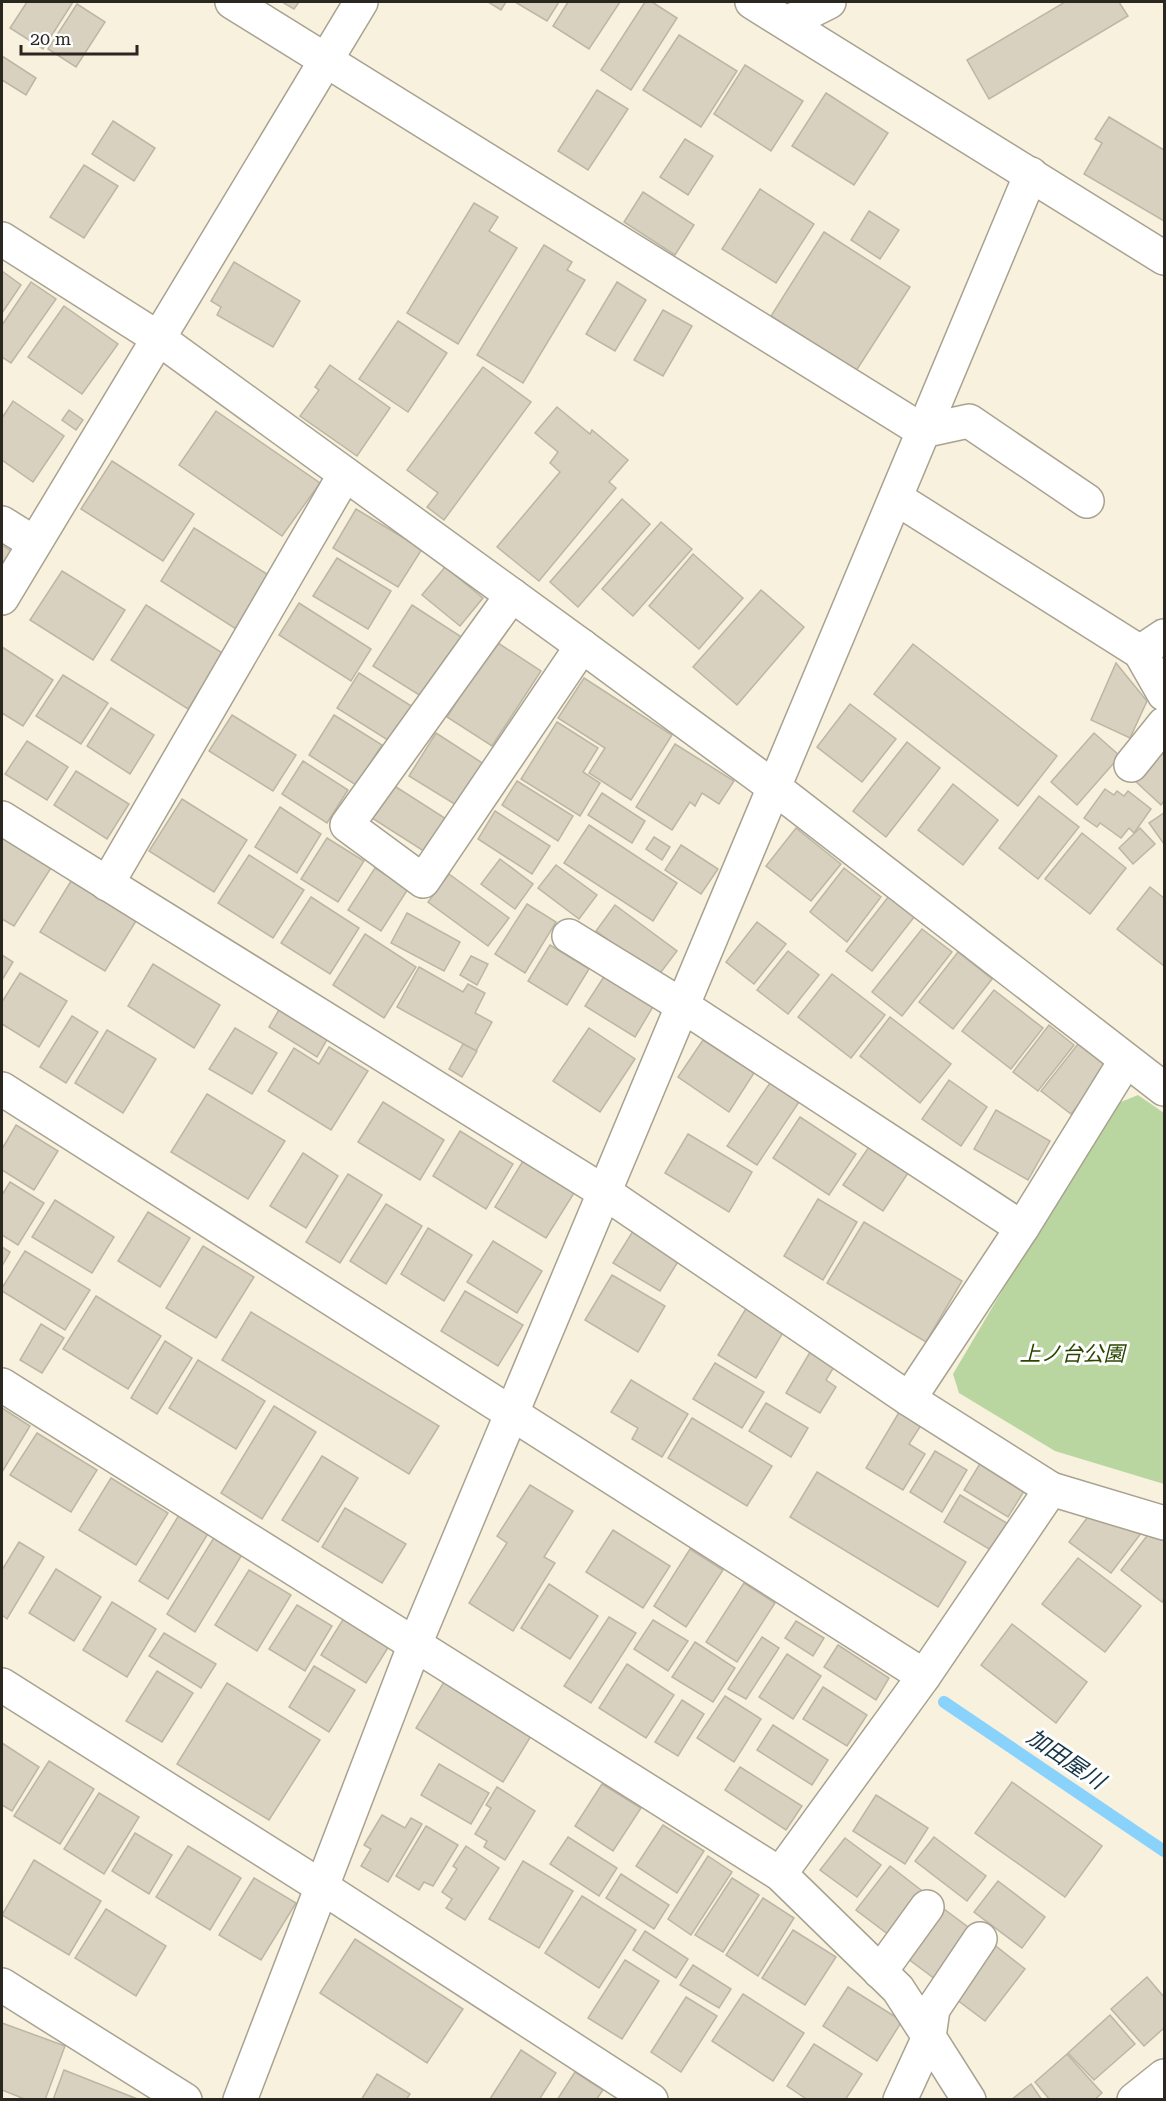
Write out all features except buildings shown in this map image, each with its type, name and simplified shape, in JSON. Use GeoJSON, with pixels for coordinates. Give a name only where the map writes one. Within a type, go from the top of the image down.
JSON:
{"type":"FeatureCollection","features":[{"type":"Feature","properties":{"kind":"street"},"geometry":{"type":"LineString","coordinates":[[232,2],[923,431],[969,421],[1087,501]]}},
{"type":"Feature","properties":{"kind":"street"},"geometry":{"type":"LineString","coordinates":[[2,598],[361,2]]}},
{"type":"Feature","properties":{"kind":"street"},"geometry":{"type":"LineString","coordinates":[[752,2],[1164,258]]}},
{"type":"Feature","properties":{"kind":"street"},"geometry":{"type":"LineString","coordinates":[[787,23],[829,2]]}},
{"type":"Feature","properties":{"kind":"street"},"geometry":{"type":"LineString","coordinates":[[240,2100],[415,1644],[1031,174]]}},
{"type":"Feature","properties":{"kind":"street"},"geometry":{"type":"LineString","coordinates":[[2,240],[158,338],[582,646],[775,788],[1164,1089]]}},
{"type":"Feature","properties":{"kind":"street"},"geometry":{"type":"LineString","coordinates":[[107,884],[345,474]]}},
{"type":"Feature","properties":{"kind":"street"},"geometry":{"type":"LineString","coordinates":[[896,498],[1152,644],[1164,694]]}},
{"type":"Feature","properties":{"kind":"street"},"geometry":{"type":"LineString","coordinates":[[2,522],[34,543]]}},
{"type":"Feature","properties":{"kind":"street"},"geometry":{"type":"LineString","coordinates":[[512,595],[347,825],[423,881],[582,646]]}},
{"type":"Feature","properties":{"kind":"street"},"geometry":{"type":"LineString","coordinates":[[1131,765],[1164,724]]}},
{"type":"Feature","properties":{"kind":"street"},"geometry":{"type":"LineString","coordinates":[[2,818],[604,1192],[909,1399],[1051,1489],[1164,1523]]}},
{"type":"Feature","properties":{"kind":"street"},"geometry":{"type":"LineString","coordinates":[[570,936],[683,1006],[1022,1228]]}},
{"type":"Feature","properties":{"kind":"street"},"geometry":{"type":"LineString","coordinates":[[909,1399],[1022,1228],[1126,1060]]}},
{"type":"Feature","properties":{"kind":"street"},"geometry":{"type":"LineString","coordinates":[[2,1089],[924,1676]]}},
{"type":"Feature","properties":{"kind":"street"},"geometry":{"type":"LineString","coordinates":[[2,1385],[780,1874],[898,1989],[969,2100]]}},
{"type":"Feature","properties":{"kind":"street"},"geometry":{"type":"LineString","coordinates":[[780,1874],[924,1676],[1051,1489]]}},
{"type":"Feature","properties":{"kind":"street"},"geometry":{"type":"LineString","coordinates":[[2,1685],[322,1887],[651,2100]]}},
{"type":"Feature","properties":{"kind":"street"},"geometry":{"type":"LineString","coordinates":[[880,1972],[927,1907]]}},
{"type":"Feature","properties":{"kind":"street"},"geometry":{"type":"LineString","coordinates":[[900,2100],[929,2037],[933,2009],[980,1939]]}},
{"type":"Feature","properties":{"kind":"street"},"geometry":{"type":"LineString","coordinates":[[2,1985],[185,2100]]}},
{"type":"Feature","properties":{"kind":"street"},"geometry":{"type":"LineString","coordinates":[[1134,2100],[1164,2076]]}},
{"type":"Feature","properties":{"kind":"green space","name":"上ノ台公園"},"geometry":{"type":"Polygon","coordinates":[[[1138,1095],[1164,1113],[1164,1484],[1055,1451],[959,1393],[953,1374],[1111,1106],[1138,1095]]]}},
{"type":"Feature","properties":{"kind":"waterway","name":"加田屋川"},"geometry":{"type":"LineString","coordinates":[[944,1702],[1164,1851]]}}]}
